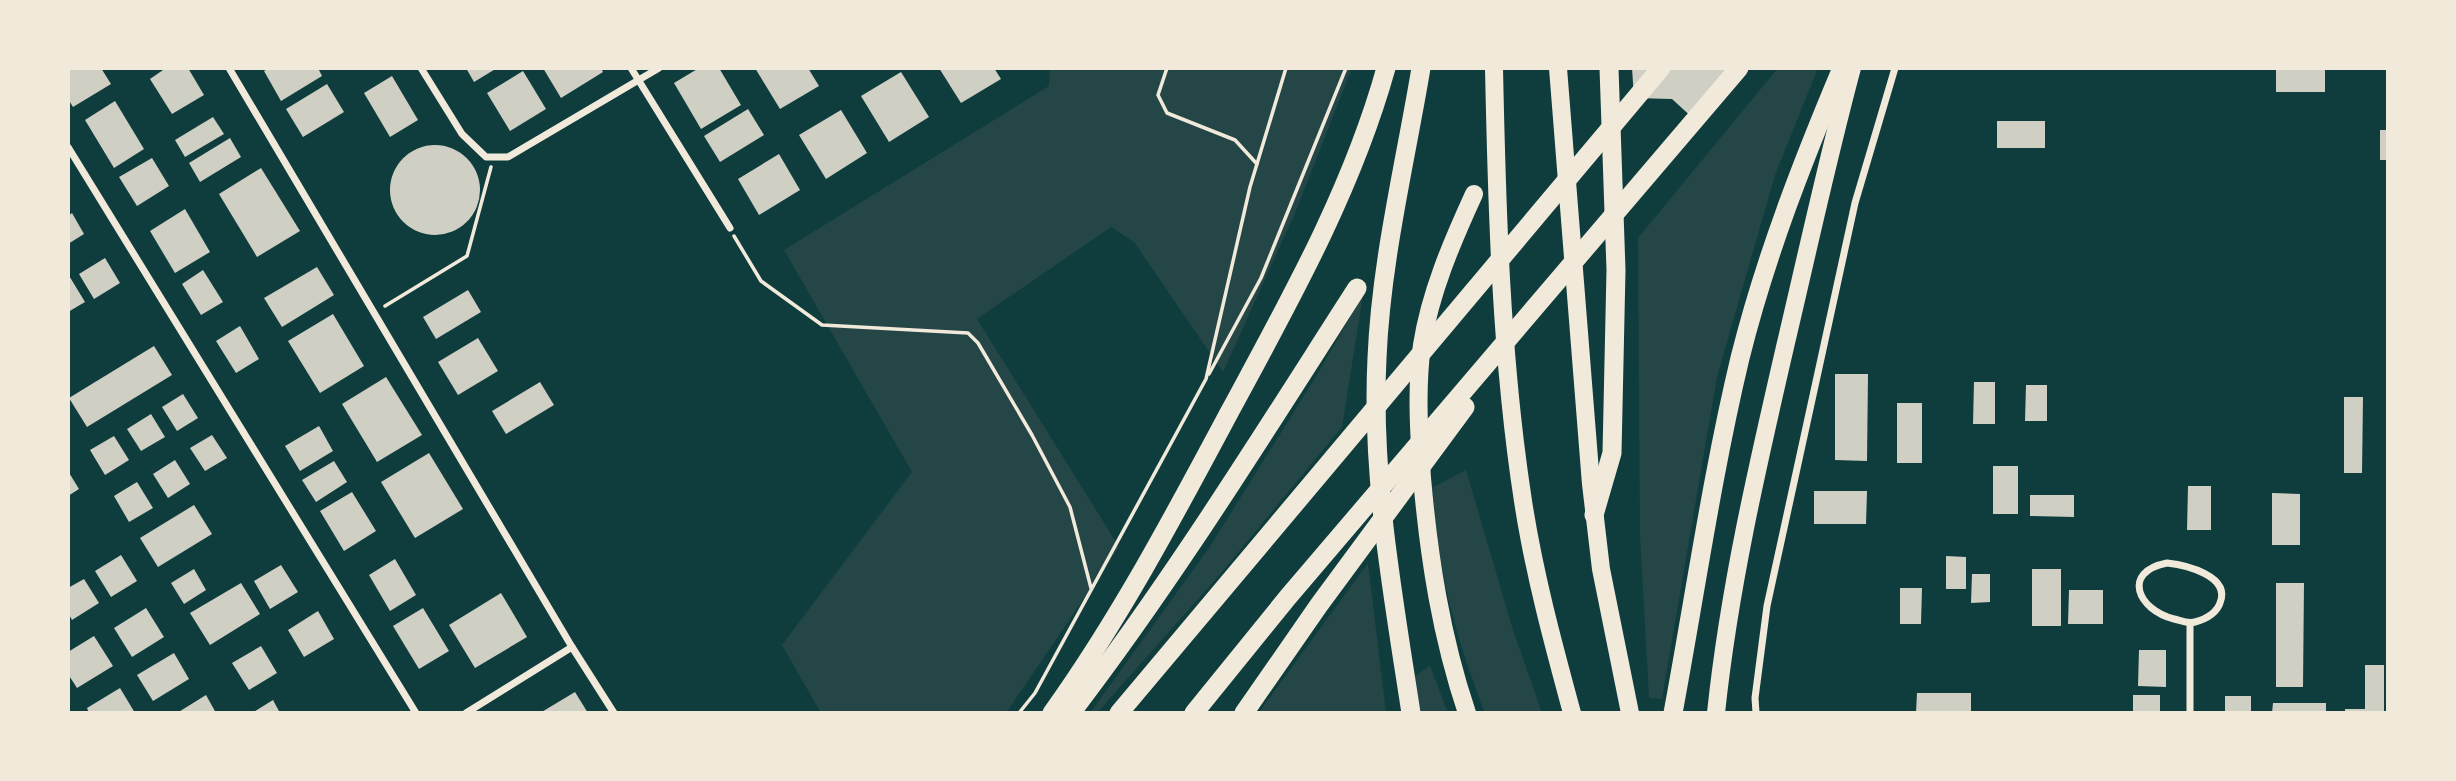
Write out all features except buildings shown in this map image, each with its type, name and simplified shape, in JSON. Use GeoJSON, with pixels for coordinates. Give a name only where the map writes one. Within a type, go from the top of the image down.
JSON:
{"type":"FeatureCollection","features":[{"type":"Feature","properties":{"kind":"highway"},"geometry":{"type":"LineString","coordinates":[[1052,713],[1149,559],[1295,290],[1352,170],[1374,111],[1386,68]]}},
{"type":"Feature","properties":{"kind":"highway"},"geometry":{"type":"LineString","coordinates":[[1411,713],[1380,491],[1376,388],[1386,272],[1421,68]]}},
{"type":"Feature","properties":{"kind":"highway"},"geometry":{"type":"LineString","coordinates":[[1494,68],[1504,349],[1523,503],[1539,581],[1572,713]]}},
{"type":"Feature","properties":{"kind":"highway"},"geometry":{"type":"LineString","coordinates":[[1558,68],[1594,515],[1601,569],[1630,713]]}},
{"type":"Feature","properties":{"kind":"highway"},"geometry":{"type":"LineString","coordinates":[[1594,515],[1612,453],[1616,270],[1609,68]]}},
{"type":"Feature","properties":{"kind":"highway"},"geometry":{"type":"LineString","coordinates":[[1119,713],[1661,68]]}},
{"type":"Feature","properties":{"kind":"highway"},"geometry":{"type":"LineString","coordinates":[[1194,713],[1287,597],[1738,68]]}},
{"type":"Feature","properties":{"kind":"highway"},"geometry":{"type":"LineString","coordinates":[[1673,713],[1740,359],[1784,214],[1842,68]]}},
{"type":"Feature","properties":{"kind":"highway"},"geometry":{"type":"LineString","coordinates":[[1716,713],[1722,657],[1747,516],[1852,68]]}},
{"type":"Feature","properties":{"kind":"highway"},"geometry":{"type":"LineString","coordinates":[[1467,713],[1447,643],[1427,542],[1418,388],[1422,344],[1431,304],[1452,244],[1474,194]]}},
{"type":"Feature","properties":{"kind":"highway"},"geometry":{"type":"LineString","coordinates":[[1244,713],[1567,270]]}},
{"type":"Feature","properties":{"kind":"highway"},"geometry":{"type":"LineString","coordinates":[[1071,713],[1149,606],[1357,288]]}},
{"type":"Feature","properties":{"kind":"street"},"geometry":{"type":"LineString","coordinates":[[229,68],[572,647],[614,713]]}},
{"type":"Feature","properties":{"kind":"street"},"geometry":{"type":"LineString","coordinates":[[421,68],[462,134],[486,157],[508,157],[659,68]]}},
{"type":"Feature","properties":{"kind":"street"},"geometry":{"type":"LineString","coordinates":[[631,68],[730,228]]}},
{"type":"Feature","properties":{"kind":"street"},"geometry":{"type":"LineString","coordinates":[[1756,713],[1755,698],[1767,606],[1855,202],[1895,68]]}},
{"type":"Feature","properties":{"kind":"street"},"geometry":{"type":"LineString","coordinates":[[68,147],[416,713]]}},
{"type":"Feature","properties":{"kind":"street"},"geometry":{"type":"LineString","coordinates":[[2167,562],[2182,565],[2212,578],[2220,586],[2222,598],[2218,609],[2207,618],[2190,623],[2162,616],[2150,608],[2139,590],[2146,570],[2167,562]]}},
{"type":"Feature","properties":{"kind":"street"},"geometry":{"type":"LineString","coordinates":[[2190,623],[2190,713]]}},
{"type":"Feature","properties":{"kind":"street"},"geometry":{"type":"LineString","coordinates":[[466,713],[572,647]]}},
{"type":"Feature","properties":{"kind":"path"},"geometry":{"type":"LineString","coordinates":[[1167,68],[1158,95],[1167,113],[1235,140],[1257,164]]}},
{"type":"Feature","properties":{"kind":"path"},"geometry":{"type":"LineString","coordinates":[[1206,379],[1257,164],[1286,68]]}},
{"type":"Feature","properties":{"kind":"path"},"geometry":{"type":"LineString","coordinates":[[1019,713],[1035,693],[1261,278],[1346,68]]}},
{"type":"Feature","properties":{"kind":"path"},"geometry":{"type":"LineString","coordinates":[[374,313],[467,256],[494,157]]}},
{"type":"Feature","properties":{"kind":"path"},"geometry":{"type":"LineString","coordinates":[[730,228],[761,281],[822,325],[968,333],[978,343],[1032,435],[1070,507],[1091,588]]}},
{"type":"Feature","properties":{"kind":"shaded area"},"geometry":{"type":"Polygon","coordinates":[[[1050,68],[1352,68],[1295,213],[1223,372],[1134,242],[1111,227],[977,319],[1119,547],[1006,713],[821,713],[782,645],[912,472],[784,250],[1049,86],[1050,68]]]}},
{"type":"Feature","properties":{"kind":"shaded area"},"geometry":{"type":"Polygon","coordinates":[[[1778,68],[1818,68],[1775,175],[1717,377],[1662,699],[1649,698],[1640,535],[1638,238],[1778,68]]]}},
{"type":"Feature","properties":{"kind":"shaded area"},"geometry":{"type":"Polygon","coordinates":[[[1363,295],[1342,427],[1222,572],[1097,713],[1090,713],[1209,548],[1315,378],[1363,295]]]}},
{"type":"Feature","properties":{"kind":"shaded area"},"geometry":{"type":"Polygon","coordinates":[[[1466,470],[1513,630],[1542,713],[1485,713],[1465,658],[1445,582],[1432,488],[1466,470]]]}},
{"type":"Feature","properties":{"kind":"shaded area"},"geometry":{"type":"Polygon","coordinates":[[[1368,563],[1386,713],[1259,713],[1265,704],[1368,563]]]}},
{"type":"Feature","properties":{"kind":"shaded area"},"geometry":{"type":"Polygon","coordinates":[[[1430,666],[1448,713],[1418,713],[1410,679],[1430,666]]]}}]}
